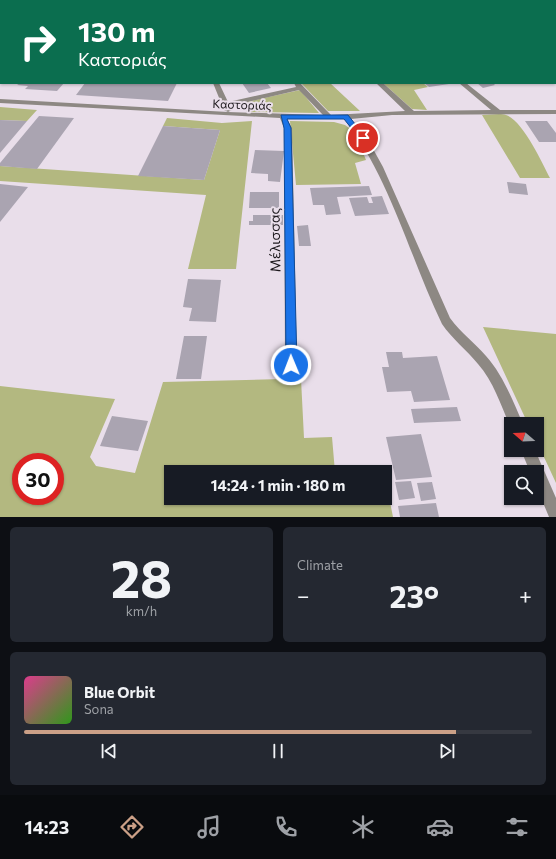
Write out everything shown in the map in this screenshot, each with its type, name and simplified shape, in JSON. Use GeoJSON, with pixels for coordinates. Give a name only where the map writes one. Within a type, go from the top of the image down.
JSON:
{"type":"FeatureCollection","features":[{"type":"Feature","properties":{"kind":"street"},"geometry":{"type":"LineString","coordinates":[[217,84],[227,104],[229,116]]}},
{"type":"Feature","properties":{"kind":"street"},"geometry":{"type":"LineString","coordinates":[[380,84],[412,113]]}},
{"type":"Feature","properties":{"kind":"street"},"geometry":{"type":"LineString","coordinates":[[463,84],[498,112]]}},
{"type":"Feature","properties":{"kind":"street"},"geometry":{"type":"LineString","coordinates":[[227,104],[298,86],[329,117]]}},
{"type":"Feature","properties":{"kind":"street","name":"Καστοριάς"},"geometry":{"type":"LineString","coordinates":[[0,101],[229,116],[346,117],[412,113],[556,112]]}},
{"type":"Feature","properties":{"kind":"street","name":"Μέλισσας"},"geometry":{"type":"LineString","coordinates":[[283,117],[288,128],[291,365]]}},
{"type":"Feature","properties":{"kind":"street"},"geometry":{"type":"LineString","coordinates":[[346,117],[363,138],[378,167],[446,321],[460,340],[487,365],[513,417]]}},
{"type":"Feature","properties":{"kind":"street"},"geometry":{"type":"LineString","coordinates":[[531,457],[556,515]]}},
{"type":"Feature","properties":{"kind":"green space"},"geometry":{"type":"Polygon","coordinates":[[[302,84],[331,84],[360,111],[328,111],[302,84]]]}},
{"type":"Feature","properties":{"kind":"green space"},"geometry":{"type":"Polygon","coordinates":[[[384,84],[424,84],[428,87],[414,90],[427,110],[412,109],[384,84]]]}},
{"type":"Feature","properties":{"kind":"green space"},"geometry":{"type":"Polygon","coordinates":[[[300,90],[319,113],[247,112],[241,103],[300,90]]]}},
{"type":"Feature","properties":{"kind":"green space"},"geometry":{"type":"Polygon","coordinates":[[[0,107],[37,110],[27,121],[0,120],[0,107]]]}},
{"type":"Feature","properties":{"kind":"green space"},"geometry":{"type":"Polygon","coordinates":[[[504,114],[519,125],[537,153],[550,178],[520,178],[482,115],[504,114]]]}},
{"type":"Feature","properties":{"kind":"green space"},"geometry":{"type":"Polygon","coordinates":[[[167,118],[222,123],[252,121],[236,269],[188,269],[206,195],[0,181],[0,166],[204,180],[220,130],[163,126],[167,118]]]}},
{"type":"Feature","properties":{"kind":"green space"},"geometry":{"type":"Polygon","coordinates":[[[290,121],[334,122],[345,125],[352,130],[358,140],[366,160],[355,163],[361,184],[296,185],[290,121]]]}},
{"type":"Feature","properties":{"kind":"green space"},"geometry":{"type":"Polygon","coordinates":[[[483,327],[556,334],[556,483],[544,457],[544,417],[525,417],[483,327]]]}},
{"type":"Feature","properties":{"kind":"green space"},"geometry":{"type":"Polygon","coordinates":[[[301,379],[304,438],[332,437],[334,465],[164,465],[164,505],[391,505],[393,517],[0,517],[0,386],[115,399],[90,457],[96,466],[135,473],[163,382],[301,379]]]}},
{"type":"Feature","properties":{"kind":"building"},"geometry":{"type":"Polygon","coordinates":[[[63,84],[57,91],[25,89],[28,86],[17,85],[63,84]]]}},
{"type":"Feature","properties":{"kind":"building"},"geometry":{"type":"Polygon","coordinates":[[[84,84],[176,84],[168,101],[76,95],[84,84]]]}},
{"type":"Feature","properties":{"kind":"building"},"geometry":{"type":"Polygon","coordinates":[[[243,84],[268,84],[271,88],[249,93],[243,84]]]}},
{"type":"Feature","properties":{"kind":"building"},"geometry":{"type":"Polygon","coordinates":[[[425,84],[449,84],[429,87],[425,84]]]}},
{"type":"Feature","properties":{"kind":"building"},"geometry":{"type":"Polygon","coordinates":[[[478,84],[495,85],[483,88],[478,84]]]}},
{"type":"Feature","properties":{"kind":"building"},"geometry":{"type":"Polygon","coordinates":[[[39,116],[74,118],[37,169],[0,166],[0,163],[39,116]]]}},
{"type":"Feature","properties":{"kind":"building"},"geometry":{"type":"Polygon","coordinates":[[[0,120],[27,121],[0,153],[0,120]]]}},
{"type":"Feature","properties":{"kind":"building"},"geometry":{"type":"Polygon","coordinates":[[[525,121],[547,121],[556,133],[556,142],[539,142],[525,121]]]}},
{"type":"Feature","properties":{"kind":"building"},"geometry":{"type":"Polygon","coordinates":[[[163,126],[220,130],[204,180],[138,176],[163,126]]]}},
{"type":"Feature","properties":{"kind":"building"},"geometry":{"type":"Polygon","coordinates":[[[255,150],[284,151],[280,182],[268,181],[268,174],[251,173],[255,150]]]}},
{"type":"Feature","properties":{"kind":"building"},"geometry":{"type":"Polygon","coordinates":[[[507,182],[526,184],[528,195],[509,193],[507,182]]]}},
{"type":"Feature","properties":{"kind":"building"},"geometry":{"type":"Polygon","coordinates":[[[0,184],[28,187],[0,222],[0,184]]]}},
{"type":"Feature","properties":{"kind":"building"},"geometry":{"type":"Polygon","coordinates":[[[369,186],[372,195],[337,197],[341,214],[326,215],[324,205],[313,205],[310,188],[369,186]]]}},
{"type":"Feature","properties":{"kind":"building"},"geometry":{"type":"Polygon","coordinates":[[[250,192],[279,192],[279,208],[249,208],[250,192]]]}},
{"type":"Feature","properties":{"kind":"building"},"geometry":{"type":"Polygon","coordinates":[[[382,196],[389,214],[355,216],[349,198],[367,197],[369,203],[373,203],[371,197],[382,196]]]}},
{"type":"Feature","properties":{"kind":"building"},"geometry":{"type":"Polygon","coordinates":[[[253,215],[283,215],[283,225],[249,225],[249,221],[253,221],[253,215]]]}},
{"type":"Feature","properties":{"kind":"building"},"geometry":{"type":"Polygon","coordinates":[[[308,225],[311,246],[299,246],[297,226],[308,225]]]}},
{"type":"Feature","properties":{"kind":"building"},"geometry":{"type":"Polygon","coordinates":[[[188,279],[221,280],[216,322],[189,321],[192,308],[183,307],[188,279]]]}},
{"type":"Feature","properties":{"kind":"building"},"geometry":{"type":"Polygon","coordinates":[[[184,336],[207,336],[201,379],[176,379],[184,336]]]}},
{"type":"Feature","properties":{"kind":"building"},"geometry":{"type":"Polygon","coordinates":[[[386,352],[402,352],[403,358],[437,356],[450,400],[414,402],[411,391],[387,392],[382,367],[389,367],[386,352]]]}},
{"type":"Feature","properties":{"kind":"building"},"geometry":{"type":"Polygon","coordinates":[[[457,407],[461,421],[414,423],[411,409],[457,407]]]}},
{"type":"Feature","properties":{"kind":"building"},"geometry":{"type":"Polygon","coordinates":[[[112,416],[148,421],[138,451],[100,446],[112,416]]]}},
{"type":"Feature","properties":{"kind":"building"},"geometry":{"type":"Polygon","coordinates":[[[421,434],[432,477],[396,480],[386,437],[421,434]]]}},
{"type":"Feature","properties":{"kind":"building"},"geometry":{"type":"Polygon","coordinates":[[[411,481],[415,498],[399,500],[395,482],[411,481]]]}},
{"type":"Feature","properties":{"kind":"building"},"geometry":{"type":"Polygon","coordinates":[[[432,482],[436,499],[421,501],[417,483],[432,482]]]}},
{"type":"Feature","properties":{"kind":"building"},"geometry":{"type":"Polygon","coordinates":[[[436,503],[439,517],[400,517],[398,506],[436,503]]]}},
{"type":"Feature","properties":{"kind":"route"},"geometry":{"type":"LineString","coordinates":[[291,365],[288,128],[283,117],[346,117],[363,138]]}}]}
